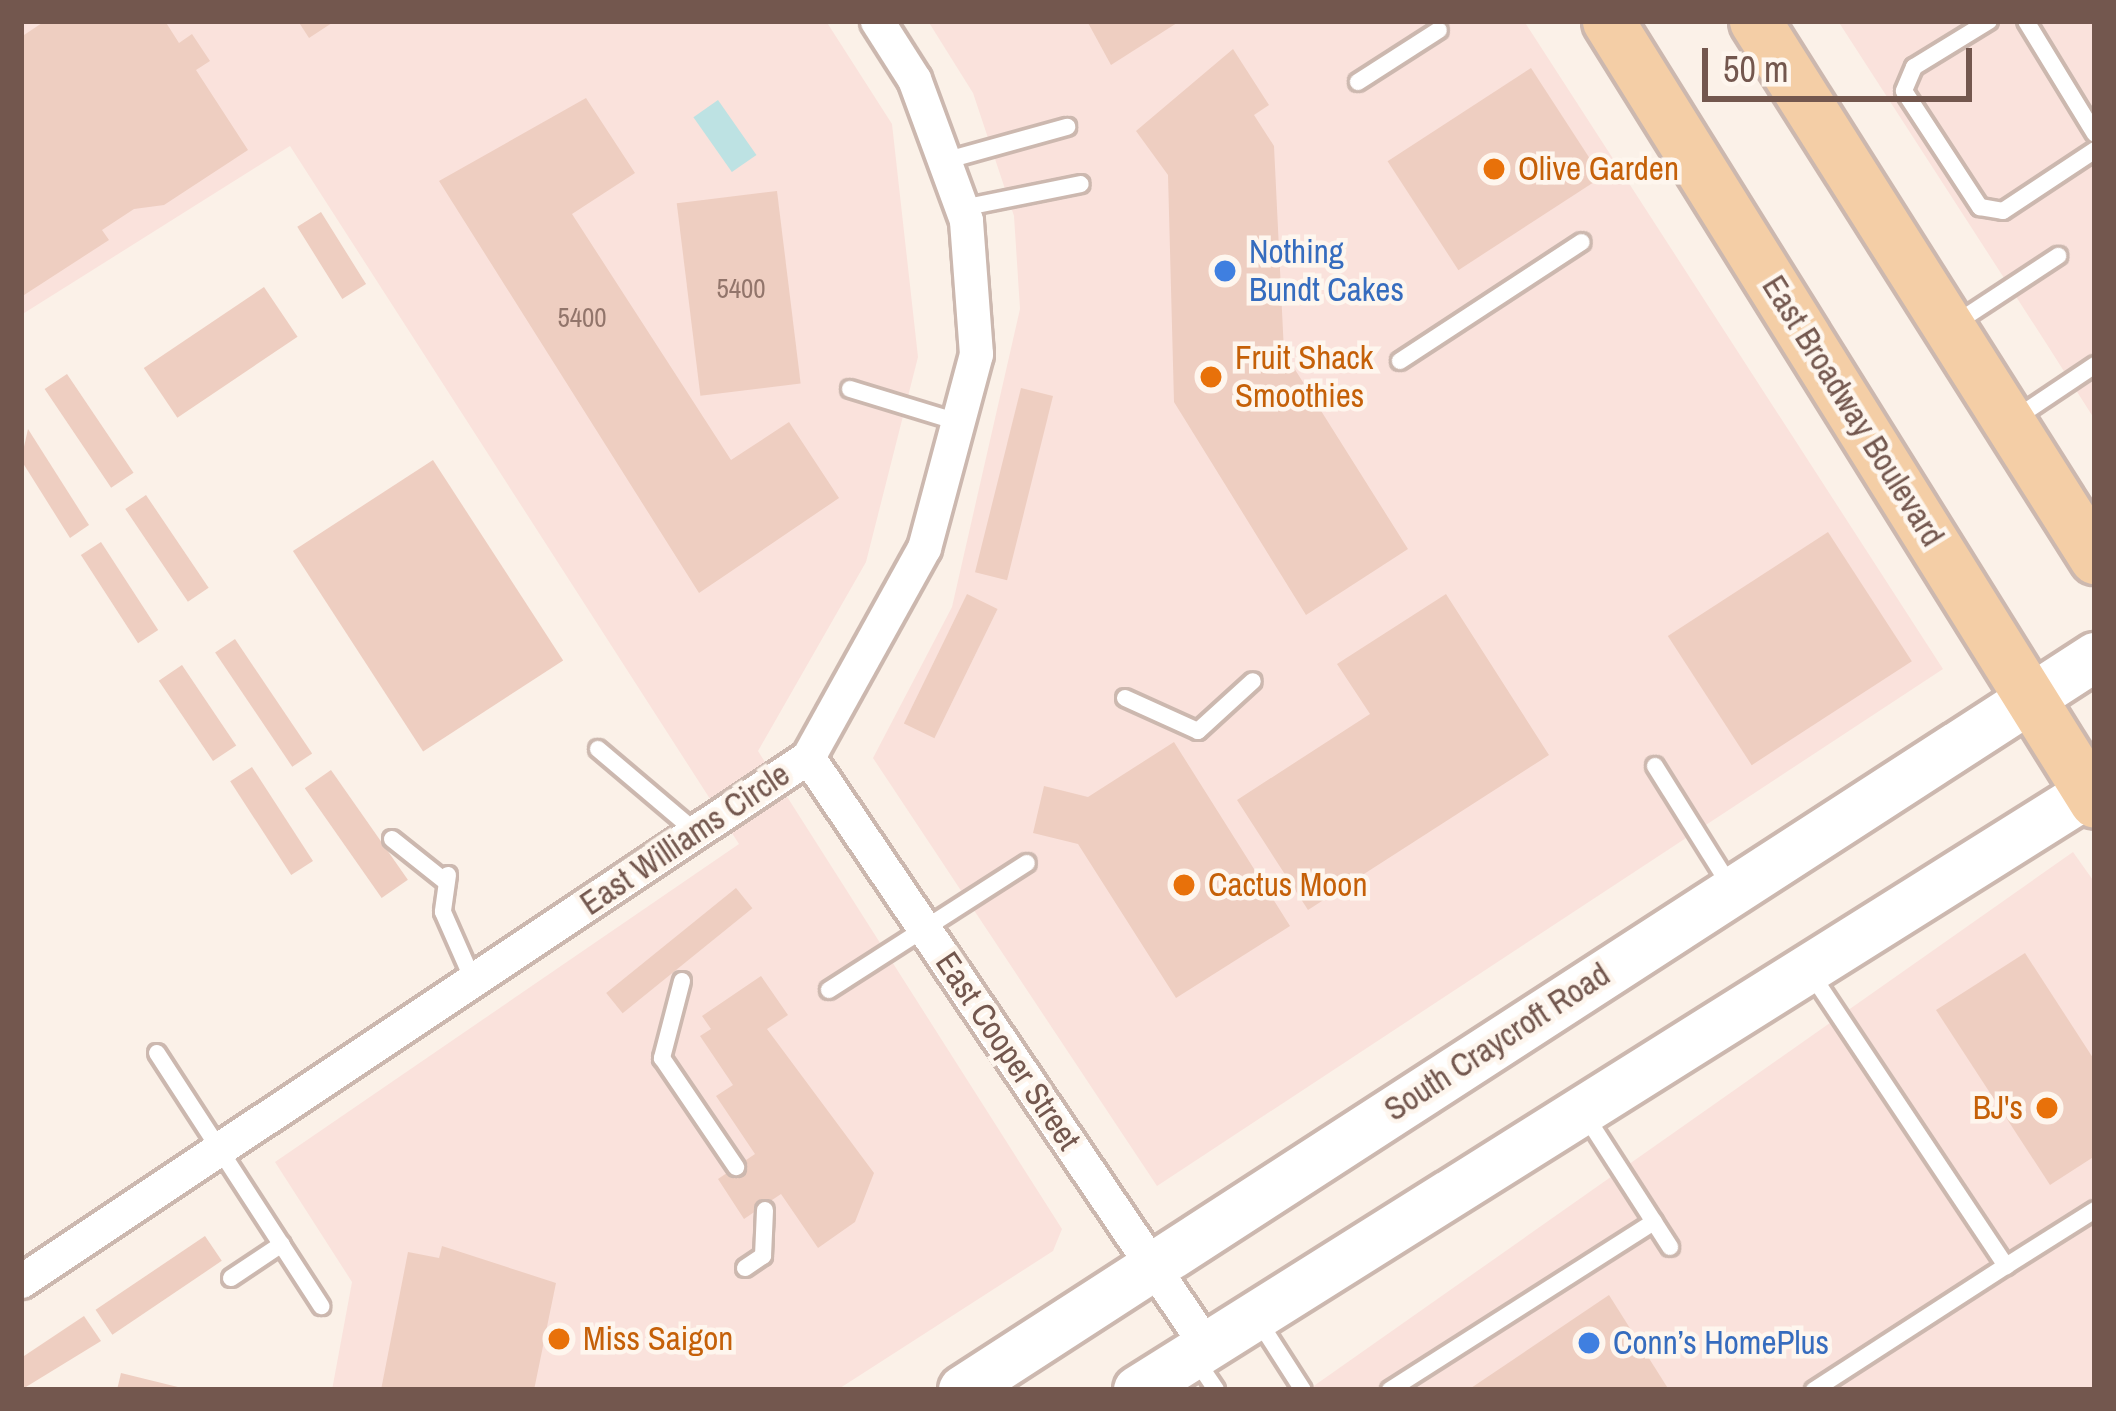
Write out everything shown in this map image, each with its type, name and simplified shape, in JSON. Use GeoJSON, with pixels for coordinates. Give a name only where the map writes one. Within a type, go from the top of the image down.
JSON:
{"type":"FeatureCollection","features":[{"type":"Feature","properties":{"kind":"main road","name":"East Broadway Boulevard"},"geometry":{"type":"LineString","coordinates":[[1608,21],[2093,795]]}},
{"type":"Feature","properties":{"kind":"main road"},"geometry":{"type":"LineString","coordinates":[[1755,21],[2095,558]]}},
{"type":"Feature","properties":{"kind":"main road","name":"South Craycroft Road"},"geometry":{"type":"LineString","coordinates":[[963,1390],[2095,658]]}},
{"type":"Feature","properties":{"kind":"main road"},"geometry":{"type":"LineString","coordinates":[[1138,1390],[1204,1363],[1255,1316],[1812,975],[2093,795]]}},
{"type":"Feature","properties":{"kind":"street","name":"East Williams Circle"},"geometry":{"type":"LineString","coordinates":[[21,1281],[808,757],[924,548],[976,354],[962,208],[914,79],[878,21]]}},
{"type":"Feature","properties":{"kind":"street","name":"East Cooper Street"},"geometry":{"type":"LineString","coordinates":[[808,757],[1153,1264],[1204,1363]]}},
{"type":"Feature","properties":{"kind":"lane"},"geometry":{"type":"LineString","coordinates":[[1989,21],[1914,67],[1904,91],[1979,207],[2003,211],[2095,150]]}},
{"type":"Feature","properties":{"kind":"lane"},"geometry":{"type":"LineString","coordinates":[[2026,21],[2095,134]]}},
{"type":"Feature","properties":{"kind":"lane"},"geometry":{"type":"LineString","coordinates":[[1358,82],[1439,30]]}},
{"type":"Feature","properties":{"kind":"lane"},"geometry":{"type":"LineString","coordinates":[[944,161],[1067,127]]}},
{"type":"Feature","properties":{"kind":"lane"},"geometry":{"type":"LineString","coordinates":[[962,208],[1081,184]]}},
{"type":"Feature","properties":{"kind":"lane"},"geometry":{"type":"LineString","coordinates":[[1400,361],[1582,242]]}},
{"type":"Feature","properties":{"kind":"lane"},"geometry":{"type":"LineString","coordinates":[[1950,328],[2058,256]]}},
{"type":"Feature","properties":{"kind":"lane"},"geometry":{"type":"LineString","coordinates":[[2010,423],[2095,365]]}},
{"type":"Feature","properties":{"kind":"lane"},"geometry":{"type":"LineString","coordinates":[[850,388],[958,422]]}},
{"type":"Feature","properties":{"kind":"lane"},"geometry":{"type":"LineString","coordinates":[[1124,698],[1198,731],[1252,681]]}},
{"type":"Feature","properties":{"kind":"lane"},"geometry":{"type":"LineString","coordinates":[[598,749],[696,832]]}},
{"type":"Feature","properties":{"kind":"lane"},"geometry":{"type":"LineString","coordinates":[[1654,766],[1732,889]]}},
{"type":"Feature","properties":{"kind":"lane"},"geometry":{"type":"LineString","coordinates":[[392,839],[447,878],[443,912],[473,980]]}},
{"type":"Feature","properties":{"kind":"lane"},"geometry":{"type":"LineString","coordinates":[[830,990],[1027,863]]}},
{"type":"Feature","properties":{"kind":"lane"},"geometry":{"type":"LineString","coordinates":[[1812,975],[2006,1266]]}},
{"type":"Feature","properties":{"kind":"lane"},"geometry":{"type":"LineString","coordinates":[[682,981],[662,1058],[736,1167]]}},
{"type":"Feature","properties":{"kind":"lane"},"geometry":{"type":"LineString","coordinates":[[157,1053],[321,1306]]}},
{"type":"Feature","properties":{"kind":"lane"},"geometry":{"type":"LineString","coordinates":[[1584,1114],[1670,1247]]}},
{"type":"Feature","properties":{"kind":"lane"},"geometry":{"type":"LineString","coordinates":[[745,1268],[763,1256],[765,1210]]}},
{"type":"Feature","properties":{"kind":"lane"},"geometry":{"type":"LineString","coordinates":[[1814,1390],[2095,1210]]}},
{"type":"Feature","properties":{"kind":"lane"},"geometry":{"type":"LineString","coordinates":[[1390,1390],[1654,1222]]}},
{"type":"Feature","properties":{"kind":"lane"},"geometry":{"type":"LineString","coordinates":[[231,1279],[282,1244]]}},
{"type":"Feature","properties":{"kind":"lane"},"geometry":{"type":"LineString","coordinates":[[1255,1316],[1303,1390]]}},
{"type":"Feature","properties":{"kind":"shaded area"},"geometry":{"type":"Polygon","coordinates":[[[21,21],[826,21],[892,124],[918,357],[866,562],[758,751],[1062,1229],[1053,1251],[837,1390],[332,1390],[352,1282],[275,1162],[739,844],[290,146],[21,315],[21,21]]]}},
{"type":"Feature","properties":{"kind":"shaded area"},"geometry":{"type":"Polygon","coordinates":[[[928,21],[1524,21],[1943,669],[1157,1186],[873,758],[952,607],[1020,309],[1014,216],[973,93],[928,21]]]}},
{"type":"Feature","properties":{"kind":"shaded area"},"geometry":{"type":"Polygon","coordinates":[[[1838,21],[2095,21],[2095,420],[2046,343],[1838,21]]]}},
{"type":"Feature","properties":{"kind":"shaded area"},"geometry":{"type":"Polygon","coordinates":[[[2073,852],[2095,883],[2095,1390],[1308,1390],[2073,852]]]}},
{"type":"Feature","properties":{"kind":"water"},"geometry":{"type":"Polygon","coordinates":[[[718,100],[756,155],[732,172],[693,117],[718,100]]]}},
{"type":"Feature","properties":{"kind":"building"},"geometry":{"type":"Polygon","coordinates":[[[45,21],[165,21],[179,43],[192,34],[210,61],[196,70],[248,150],[164,205],[134,209],[102,230],[109,240],[21,297],[21,37],[45,21]]]}},
{"type":"Feature","properties":{"kind":"building"},"geometry":{"type":"Polygon","coordinates":[[[298,21],[335,21],[309,38],[298,21]]]}},
{"type":"Feature","properties":{"kind":"building"},"geometry":{"type":"Polygon","coordinates":[[[1087,21],[1180,21],[1111,65],[1087,21]]]}},
{"type":"Feature","properties":{"kind":"building"},"geometry":{"type":"Polygon","coordinates":[[[1233,49],[1269,105],[1254,115],[1274,146],[1284,352],[1408,549],[1306,615],[1174,402],[1168,175],[1136,131],[1233,49]]]}},
{"type":"Feature","properties":{"kind":"building","name":"Olive Garden"},"geometry":{"type":"Polygon","coordinates":[[[1531,68],[1602,177],[1458,270],[1388,161],[1531,68]]]}},
{"type":"Feature","properties":{"kind":"building"},"geometry":{"type":"Polygon","coordinates":[[[586,98],[635,173],[572,214],[731,460],[789,422],[839,498],[699,593],[439,181],[586,98]]]}},
{"type":"Feature","properties":{"kind":"building"},"geometry":{"type":"Polygon","coordinates":[[[777,191],[801,384],[700,396],[677,203],[777,191]]]}},
{"type":"Feature","properties":{"kind":"building"},"geometry":{"type":"Polygon","coordinates":[[[321,212],[366,284],[342,299],[297,227],[321,212]]]}},
{"type":"Feature","properties":{"kind":"building"},"geometry":{"type":"Polygon","coordinates":[[[264,287],[298,337],[177,418],[144,368],[264,287]]]}},
{"type":"Feature","properties":{"kind":"building"},"geometry":{"type":"Polygon","coordinates":[[[67,374],[134,473],[111,488],[45,389],[67,374]]]}},
{"type":"Feature","properties":{"kind":"building"},"geometry":{"type":"Polygon","coordinates":[[[1021,388],[1053,396],[1007,580],[975,572],[1021,388]]]}},
{"type":"Feature","properties":{"kind":"building"},"geometry":{"type":"Polygon","coordinates":[[[28,429],[89,525],[70,538],[21,460],[28,429]]]}},
{"type":"Feature","properties":{"kind":"building"},"geometry":{"type":"Polygon","coordinates":[[[433,460],[563,660],[423,751],[293,551],[433,460]]]}},
{"type":"Feature","properties":{"kind":"building"},"geometry":{"type":"Polygon","coordinates":[[[146,495],[209,588],[188,602],[125,509],[146,495]]]}},
{"type":"Feature","properties":{"kind":"building"},"geometry":{"type":"Polygon","coordinates":[[[1828,532],[1912,661],[1752,765],[1668,636],[1828,532]]]}},
{"type":"Feature","properties":{"kind":"building"},"geometry":{"type":"Polygon","coordinates":[[[101,542],[158,630],[138,643],[81,555],[101,542]]]}},
{"type":"Feature","properties":{"kind":"building"},"geometry":{"type":"Polygon","coordinates":[[[967,594],[998,609],[934,738],[904,723],[967,594]]]}},
{"type":"Feature","properties":{"kind":"building"},"geometry":{"type":"Polygon","coordinates":[[[1446,594],[1549,755],[1308,910],[1237,800],[1370,714],[1337,664],[1446,594]]]}},
{"type":"Feature","properties":{"kind":"building"},"geometry":{"type":"Polygon","coordinates":[[[235,639],[312,753],[292,767],[215,652],[235,639]]]}},
{"type":"Feature","properties":{"kind":"building"},"geometry":{"type":"Polygon","coordinates":[[[182,665],[236,745],[213,761],[159,681],[182,665]]]}},
{"type":"Feature","properties":{"kind":"building","name":"Cactus Moon"},"geometry":{"type":"Polygon","coordinates":[[[1174,742],[1290,926],[1176,998],[1078,844],[1033,833],[1044,786],[1088,797],[1174,742]]]}},
{"type":"Feature","properties":{"kind":"building"},"geometry":{"type":"Polygon","coordinates":[[[252,767],[313,861],[291,875],[230,781],[252,767]]]}},
{"type":"Feature","properties":{"kind":"building"},"geometry":{"type":"Polygon","coordinates":[[[331,770],[408,880],[382,898],[305,788],[331,770]]]}},
{"type":"Feature","properties":{"kind":"building"},"geometry":{"type":"Polygon","coordinates":[[[736,888],[752,908],[623,1013],[606,993],[736,888]]]}},
{"type":"Feature","properties":{"kind":"building","name":"BJ's"},"geometry":{"type":"Polygon","coordinates":[[[2025,953],[2095,1061],[2095,1156],[2050,1185],[1936,1010],[2025,953]]]}},
{"type":"Feature","properties":{"kind":"building"},"geometry":{"type":"Polygon","coordinates":[[[761,976],[788,1015],[767,1029],[874,1173],[855,1222],[818,1248],[781,1194],[744,1219],[718,1179],[755,1154],[716,1096],[733,1085],[700,1036],[711,1029],[702,1016],[761,976]]]}},
{"type":"Feature","properties":{"kind":"building"},"geometry":{"type":"Polygon","coordinates":[[[205,1236],[222,1261],[112,1335],[96,1310],[205,1236]]]}},
{"type":"Feature","properties":{"kind":"building"},"geometry":{"type":"Polygon","coordinates":[[[442,1246],[556,1283],[534,1390],[381,1390],[408,1252],[439,1258],[442,1246]]]}},
{"type":"Feature","properties":{"kind":"building","name":"Conn’s HomePlus"},"geometry":{"type":"Polygon","coordinates":[[[1609,1295],[1669,1390],[1468,1390],[1609,1295]]]}},
{"type":"Feature","properties":{"kind":"building"},"geometry":{"type":"Polygon","coordinates":[[[84,1316],[101,1341],[21,1390],[21,1358],[84,1316]]]}},
{"type":"Feature","properties":{"kind":"building"},"geometry":{"type":"Polygon","coordinates":[[[121,1373],[182,1388],[182,1390],[117,1390],[121,1373]]]}},
{"type":"Feature","properties":{"kind":"place","name":"Olive Garden"},"geometry":{"type":"Point","coordinates":[1494,169]}},
{"type":"Feature","properties":{"kind":"place","name":"Nothing Bundt Cakes"},"geometry":{"type":"Point","coordinates":[1225,271]}},
{"type":"Feature","properties":{"kind":"place","name":"Fruit Shack Smoothies"},"geometry":{"type":"Point","coordinates":[1211,377]}},
{"type":"Feature","properties":{"kind":"place","name":"Cactus Moon"},"geometry":{"type":"Point","coordinates":[1184,885]}},
{"type":"Feature","properties":{"kind":"place","name":"BJ's"},"geometry":{"type":"Point","coordinates":[2047,1108]}},
{"type":"Feature","properties":{"kind":"place","name":"Miss Saigon"},"geometry":{"type":"Point","coordinates":[559,1339]}},
{"type":"Feature","properties":{"kind":"place","name":"Conn’s HomePlus"},"geometry":{"type":"Point","coordinates":[1589,1343]}}]}
